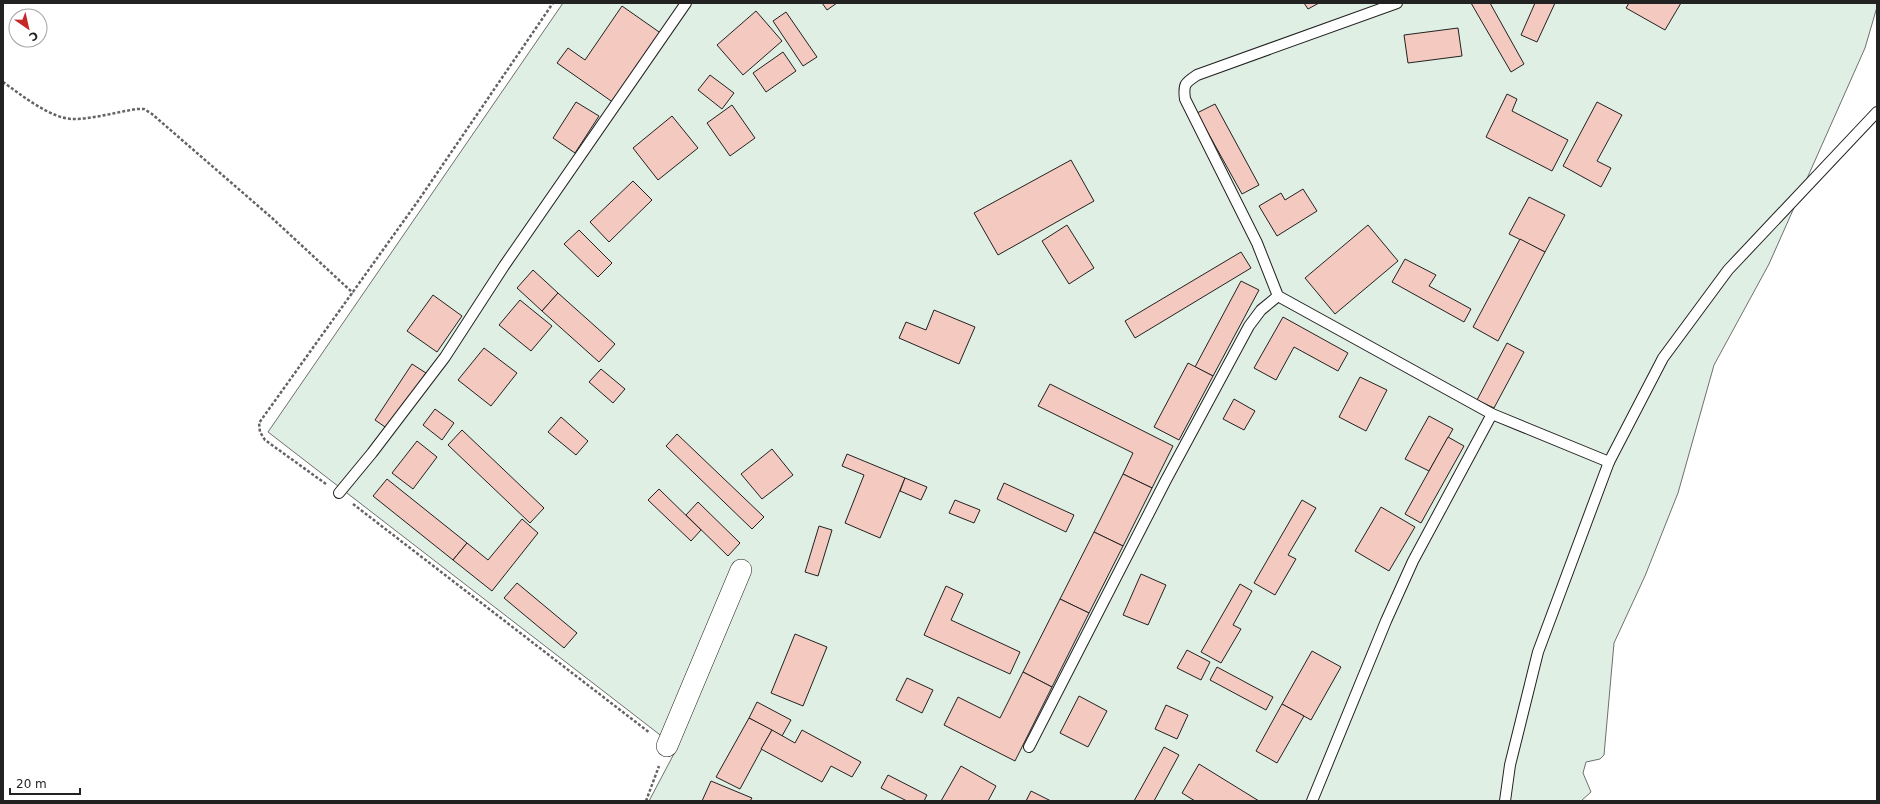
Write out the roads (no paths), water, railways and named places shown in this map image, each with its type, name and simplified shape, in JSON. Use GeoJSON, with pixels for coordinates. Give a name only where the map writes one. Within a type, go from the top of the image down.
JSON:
{"type":"FeatureCollection","features":[{"type":"Feature","properties":{"kind":"street"},"geometry":{"type":"LineString","coordinates":[[667,746],[741,570]]}},
{"type":"Feature","properties":{"kind":"lane"},"geometry":{"type":"LineString","coordinates":[[339,493],[372,454],[445,357],[508,259],[686,3]]}},
{"type":"Feature","properties":{"kind":"lane"},"geometry":{"type":"LineString","coordinates":[[1398,3],[1197,75],[1186,82],[1184,89],[1185,99],[1257,243],[1278,296],[1492,414],[1609,462]]}},
{"type":"Feature","properties":{"kind":"lane"},"geometry":{"type":"LineString","coordinates":[[1505,801],[1510,765],[1538,652],[1609,462],[1663,358],[1728,270],[1877,112]]}},
{"type":"Feature","properties":{"kind":"lane"},"geometry":{"type":"LineString","coordinates":[[1029,747],[1166,480],[1246,332],[1261,310],[1278,296]]}},
{"type":"Feature","properties":{"kind":"lane"},"geometry":{"type":"LineString","coordinates":[[1312,801],[1386,621],[1413,560],[1492,414]]}}]}
